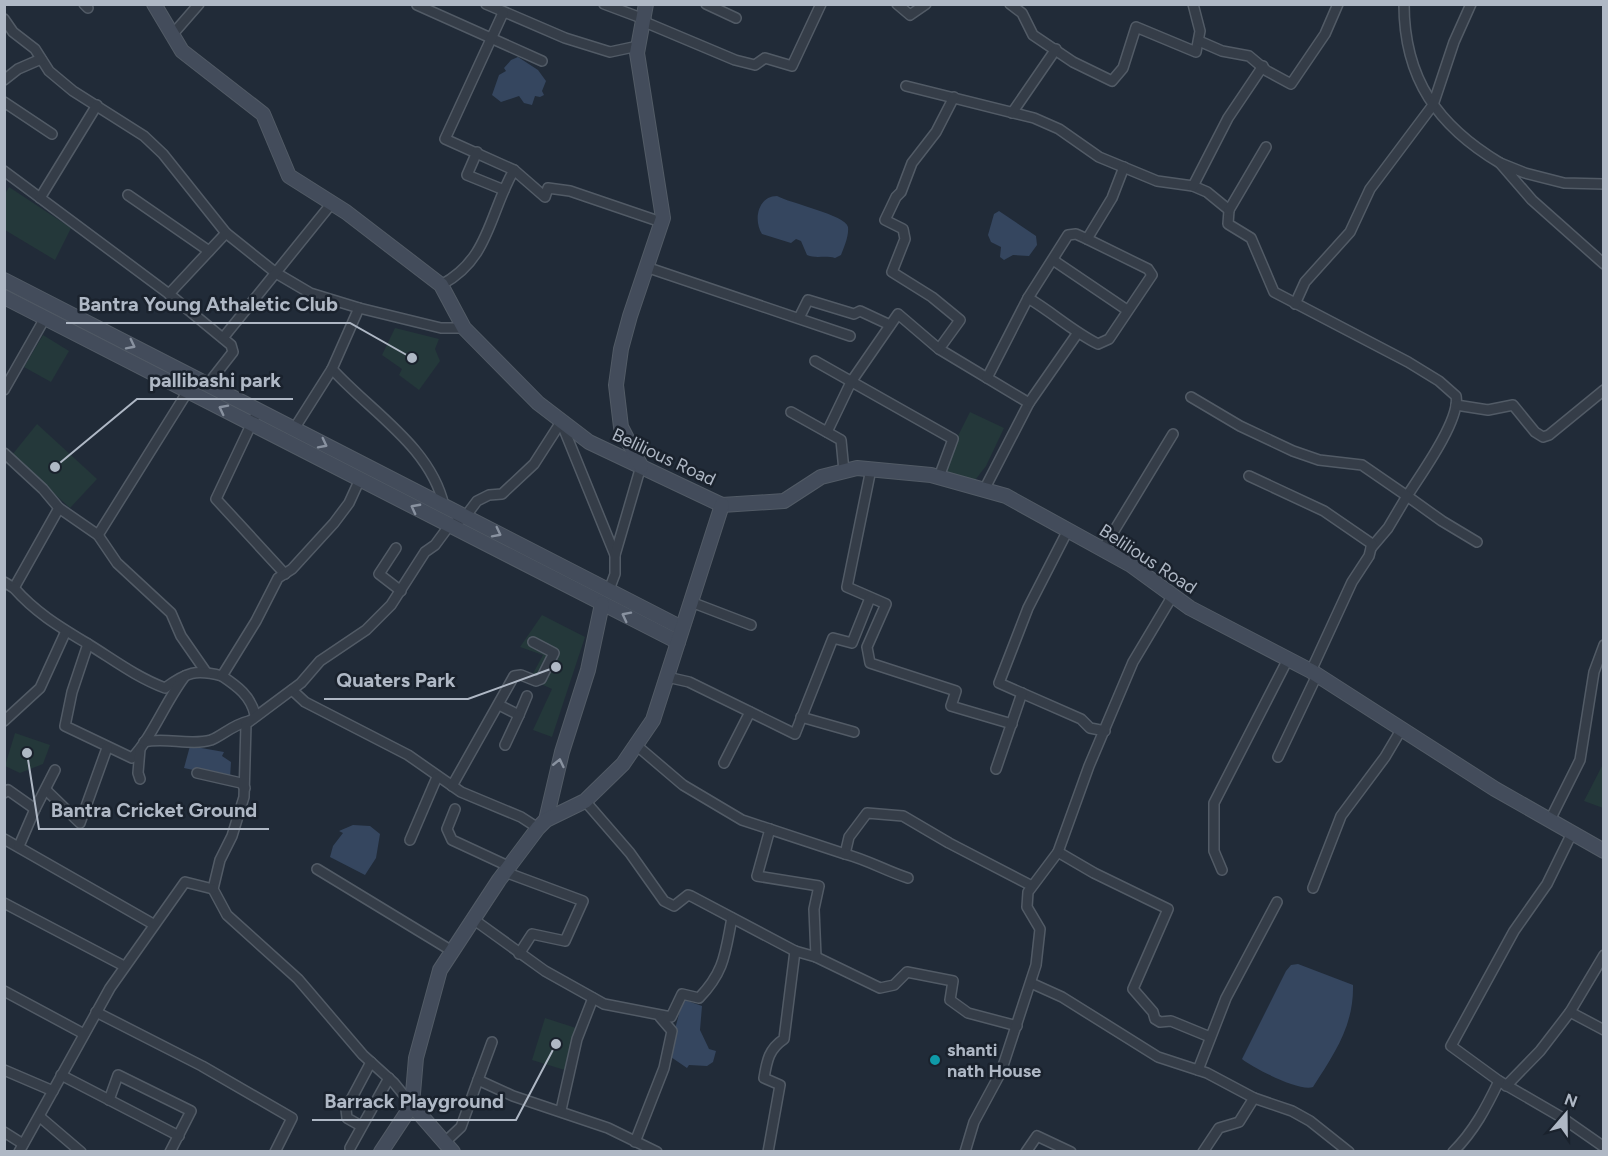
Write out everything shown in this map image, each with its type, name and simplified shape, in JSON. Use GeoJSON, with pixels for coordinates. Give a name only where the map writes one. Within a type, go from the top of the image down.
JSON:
{"type":"FeatureCollection","features":[{"type":"Feature","properties":{"kind":"main road","name":"Belilious Road"},"geometry":{"type":"LineString","coordinates":[[154,4],[182,51],[263,114],[289,176],[332,203],[441,285],[464,328],[538,403],[589,442],[722,505],[784,501],[821,477],[844,471],[870,470],[939,477],[1006,496],[1131,565],[1190,608],[1314,673],[1401,730],[1604,851]]}},
{"type":"Feature","properties":{"kind":"main road"},"geometry":{"type":"LineString","coordinates":[[641,466],[621,427],[616,385],[621,349],[663,218],[637,53],[645,13]]}},
{"type":"Feature","properties":{"kind":"main road"},"geometry":{"type":"LineString","coordinates":[[4,280],[682,628]]}},
{"type":"Feature","properties":{"kind":"main road"},"geometry":{"type":"LineString","coordinates":[[4,297],[678,642]]}},
{"type":"Feature","properties":{"kind":"main road"},"geometry":{"type":"LineString","coordinates":[[88,340],[95,326]]}},
{"type":"Feature","properties":{"kind":"main road"},"geometry":{"type":"LineString","coordinates":[[542,824],[585,801],[623,764],[653,720],[722,505]]}},
{"type":"Feature","properties":{"kind":"main road"},"geometry":{"type":"LineString","coordinates":[[381,1152],[412,1106],[416,1058],[440,970],[506,869],[542,824],[588,670],[602,604]]}},
{"type":"Feature","properties":{"kind":"main road"},"geometry":{"type":"LineString","coordinates":[[412,1106],[449,1147]]}},
{"type":"Feature","properties":{"kind":"street"},"geometry":{"type":"LineString","coordinates":[[172,35],[199,4]]}},
{"type":"Feature","properties":{"kind":"street"},"geometry":{"type":"LineString","coordinates":[[486,4],[565,38],[610,52],[638,46]]}},
{"type":"Feature","properties":{"kind":"street"},"geometry":{"type":"LineString","coordinates":[[604,4],[645,13],[647,23],[735,60],[755,65],[765,58],[792,66],[820,7],[809,4]]}},
{"type":"Feature","properties":{"kind":"street"},"geometry":{"type":"LineString","coordinates":[[706,4],[736,18]]}},
{"type":"Feature","properties":{"kind":"street"},"geometry":{"type":"LineString","coordinates":[[897,4],[910,15],[926,4]]}},
{"type":"Feature","properties":{"kind":"street"},"geometry":{"type":"LineString","coordinates":[[1017,6],[1032,35],[1073,62],[1112,81],[1123,68],[1136,27],[1196,52],[1200,31],[1193,4]]}},
{"type":"Feature","properties":{"kind":"street"},"geometry":{"type":"LineString","coordinates":[[1199,41],[1222,51],[1249,56],[1267,71],[1291,84],[1325,34],[1338,4]]}},
{"type":"Feature","properties":{"kind":"street"},"geometry":{"type":"LineString","coordinates":[[1404,4],[1404,28],[1420,88],[1432,105],[1472,146],[1500,163],[1525,173],[1564,183],[1604,184]]}},
{"type":"Feature","properties":{"kind":"street"},"geometry":{"type":"LineString","coordinates":[[1295,304],[1305,282],[1350,232],[1370,189],[1432,105],[1454,42],[1472,4]]}},
{"type":"Feature","properties":{"kind":"street"},"geometry":{"type":"LineString","coordinates":[[417,5],[542,61]]}},
{"type":"Feature","properties":{"kind":"street"},"geometry":{"type":"LineString","coordinates":[[503,13],[446,140],[514,170],[545,197],[548,188],[570,192],[661,222]]}},
{"type":"Feature","properties":{"kind":"street"},"geometry":{"type":"LineString","coordinates":[[4,19],[13,32],[34,49],[49,71],[144,136],[226,233],[276,273],[310,293],[359,308],[441,327],[464,328]]}},
{"type":"Feature","properties":{"kind":"street"},"geometry":{"type":"LineString","coordinates":[[1012,113],[1056,49]]}},
{"type":"Feature","properties":{"kind":"street"},"geometry":{"type":"LineString","coordinates":[[4,80],[18,69],[41,59]]}},
{"type":"Feature","properties":{"kind":"street"},"geometry":{"type":"LineString","coordinates":[[1193,186],[1227,118],[1263,66]]}},
{"type":"Feature","properties":{"kind":"street"},"geometry":{"type":"LineString","coordinates":[[906,86],[1012,113],[1059,129],[1099,157],[1157,181],[1193,186],[1207,192],[1228,210]]}},
{"type":"Feature","properties":{"kind":"street"},"geometry":{"type":"LineString","coordinates":[[939,349],[960,320],[932,297],[892,272],[905,239],[903,229],[885,220],[896,197],[901,192],[912,163],[936,132],[954,98]]}},
{"type":"Feature","properties":{"kind":"street"},"geometry":{"type":"LineString","coordinates":[[4,102],[52,134]]}},
{"type":"Feature","properties":{"kind":"street"},"geometry":{"type":"LineString","coordinates":[[40,198],[97,105]]}},
{"type":"Feature","properties":{"kind":"street"},"geometry":{"type":"LineString","coordinates":[[1266,147],[1228,210],[1228,224],[1251,238],[1274,292],[1351,331],[1439,381],[1456,396],[1456,405],[1433,457],[1388,528],[1371,548]]}},
{"type":"Feature","properties":{"kind":"street"},"geometry":{"type":"LineString","coordinates":[[477,152],[467,175],[504,190]]}},
{"type":"Feature","properties":{"kind":"street"},"geometry":{"type":"LineString","coordinates":[[1500,163],[1532,200],[1604,264]]}},
{"type":"Feature","properties":{"kind":"street"},"geometry":{"type":"LineString","coordinates":[[1087,239],[1112,198],[1124,167]]}},
{"type":"Feature","properties":{"kind":"street"},"geometry":{"type":"LineString","coordinates":[[441,285],[455,278],[471,263],[488,234],[514,170]]}},
{"type":"Feature","properties":{"kind":"street"},"geometry":{"type":"LineString","coordinates":[[4,171],[169,294],[234,348],[207,384]]}},
{"type":"Feature","properties":{"kind":"street"},"geometry":{"type":"LineString","coordinates":[[128,195],[209,251]]}},
{"type":"Feature","properties":{"kind":"street"},"geometry":{"type":"LineString","coordinates":[[223,338],[332,203]]}},
{"type":"Feature","properties":{"kind":"street"},"geometry":{"type":"LineString","coordinates":[[169,294],[226,233]]}},
{"type":"Feature","properties":{"kind":"street"},"geometry":{"type":"LineString","coordinates":[[987,378],[1028,298],[1068,235],[1076,234],[1152,272],[1109,339],[1098,344],[1077,334],[1052,312],[1028,298]]}},
{"type":"Feature","properties":{"kind":"street"},"geometry":{"type":"LineString","coordinates":[[1053,260],[1126,310]]}},
{"type":"Feature","properties":{"kind":"street"},"geometry":{"type":"LineString","coordinates":[[646,267],[746,303],[850,336]]}},
{"type":"Feature","properties":{"kind":"street"},"geometry":{"type":"LineString","coordinates":[[799,318],[808,300],[854,314],[860,311],[891,325]]}},
{"type":"Feature","properties":{"kind":"street"},"geometry":{"type":"LineString","coordinates":[[294,429],[332,369],[359,308]]}},
{"type":"Feature","properties":{"kind":"street"},"geometry":{"type":"LineString","coordinates":[[827,432],[851,381],[898,314],[939,349],[1029,403]]}},
{"type":"Feature","properties":{"kind":"street"},"geometry":{"type":"LineString","coordinates":[[4,390],[45,318]]}},
{"type":"Feature","properties":{"kind":"street"},"geometry":{"type":"LineString","coordinates":[[984,490],[1029,403],[1077,334]]}},
{"type":"Feature","properties":{"kind":"street"},"geometry":{"type":"LineString","coordinates":[[814,362],[953,439],[939,477]]}},
{"type":"Feature","properties":{"kind":"street"},"geometry":{"type":"LineString","coordinates":[[332,369],[425,462],[440,485],[444,506]]}},
{"type":"Feature","properties":{"kind":"street"},"geometry":{"type":"LineString","coordinates":[[1456,405],[1488,410],[1514,405],[1535,432],[1543,437],[1549,435],[1604,390]]}},
{"type":"Feature","properties":{"kind":"street"},"geometry":{"type":"LineString","coordinates":[[98,535],[188,392]]}},
{"type":"Feature","properties":{"kind":"street"},"geometry":{"type":"LineString","coordinates":[[1191,397],[1220,412],[1240,426],[1293,451],[1319,460],[1362,465],[1442,521],[1477,542]]}},
{"type":"Feature","properties":{"kind":"street"},"geometry":{"type":"LineString","coordinates":[[258,411],[216,499],[285,574]]}},
{"type":"Feature","properties":{"kind":"street"},"geometry":{"type":"LineString","coordinates":[[791,412],[841,440],[844,471]]}},
{"type":"Feature","properties":{"kind":"street"},"geometry":{"type":"LineString","coordinates":[[561,422],[615,555]]}},
{"type":"Feature","properties":{"kind":"street"},"geometry":{"type":"LineString","coordinates":[[142,746],[157,739],[211,740],[252,718],[292,690],[313,667],[366,630],[401,591],[425,552],[435,545],[449,526],[465,517],[477,501],[489,495],[502,494],[534,464],[561,422]]}},
{"type":"Feature","properties":{"kind":"street"},"geometry":{"type":"LineString","coordinates":[[1102,549],[1173,434]]}},
{"type":"Feature","properties":{"kind":"street"},"geometry":{"type":"LineString","coordinates":[[4,453],[43,489],[59,508],[98,535],[117,562],[171,614],[181,636],[206,672]]}},
{"type":"Feature","properties":{"kind":"street"},"geometry":{"type":"LineString","coordinates":[[609,590],[615,574],[615,555],[641,466]]}},
{"type":"Feature","properties":{"kind":"street"},"geometry":{"type":"LineString","coordinates":[[870,470],[847,587],[886,604],[867,647],[870,663],[956,691],[951,706],[1012,724]]}},
{"type":"Feature","properties":{"kind":"street"},"geometry":{"type":"LineString","coordinates":[[1249,476],[1324,511],[1372,544],[1369,556],[1352,582],[1323,640],[1314,673],[1278,757]]}},
{"type":"Feature","properties":{"kind":"street"},"geometry":{"type":"LineString","coordinates":[[222,676],[256,621],[278,578],[285,574],[334,523],[349,503],[360,479]]}},
{"type":"Feature","properties":{"kind":"street"},"geometry":{"type":"LineString","coordinates":[[14,588],[59,508]]}},
{"type":"Feature","properties":{"kind":"street"},"geometry":{"type":"LineString","coordinates":[[1068,530],[1028,608],[999,683],[1081,719],[1090,728],[1105,731]]}},
{"type":"Feature","properties":{"kind":"street"},"geometry":{"type":"LineString","coordinates":[[396,548],[379,574],[401,591]]}},
{"type":"Feature","properties":{"kind":"street"},"geometry":{"type":"LineString","coordinates":[[4,582],[14,588],[30,607],[128,672],[165,688],[200,670],[222,676],[246,695],[253,704],[252,718],[244,737],[245,788],[242,809],[220,860],[213,889],[227,915],[298,979],[412,1106]]}},
{"type":"Feature","properties":{"kind":"street"},"geometry":{"type":"LineString","coordinates":[[965,1152],[974,1122],[1001,1072],[1031,983],[1040,928],[1027,907],[1028,892],[1058,852],[1133,662],[1173,595]]}},
{"type":"Feature","properties":{"kind":"street"},"geometry":{"type":"LineString","coordinates":[[667,677],[689,682],[795,734],[828,655],[832,638],[852,643],[870,598]]}},
{"type":"Feature","properties":{"kind":"street"},"geometry":{"type":"LineString","coordinates":[[691,602],[751,625]]}},
{"type":"Feature","properties":{"kind":"street"},"geometry":{"type":"LineString","coordinates":[[4,721],[40,688],[66,631]]}},
{"type":"Feature","properties":{"kind":"street"},"geometry":{"type":"LineString","coordinates":[[452,786],[514,676],[538,681],[554,656],[552,651],[533,642]]}},
{"type":"Feature","properties":{"kind":"street"},"geometry":{"type":"LineString","coordinates":[[88,644],[72,692],[65,726],[132,758],[142,746],[158,716],[185,676]]}},
{"type":"Feature","properties":{"kind":"street"},"geometry":{"type":"LineString","coordinates":[[1550,820],[1584,748],[1594,672],[1604,645]]}},
{"type":"Feature","properties":{"kind":"street"},"geometry":{"type":"LineString","coordinates":[[1222,870],[1214,850],[1214,803],[1288,659]]}},
{"type":"Feature","properties":{"kind":"street"},"geometry":{"type":"LineString","coordinates":[[292,690],[305,702],[408,755],[452,786],[542,824]]}},
{"type":"Feature","properties":{"kind":"street"},"geometry":{"type":"LineString","coordinates":[[996,769],[1022,693]]}},
{"type":"Feature","properties":{"kind":"street"},"geometry":{"type":"LineString","coordinates":[[505,745],[527,696]]}},
{"type":"Feature","properties":{"kind":"street"},"geometry":{"type":"LineString","coordinates":[[499,705],[519,715]]}},
{"type":"Feature","properties":{"kind":"street"},"geometry":{"type":"LineString","coordinates":[[724,763],[750,712]]}},
{"type":"Feature","properties":{"kind":"street"},"geometry":{"type":"LineString","coordinates":[[801,717],[854,732]]}},
{"type":"Feature","properties":{"kind":"street"},"geometry":{"type":"LineString","coordinates":[[1313,888],[1341,816],[1385,757],[1401,730]]}},
{"type":"Feature","properties":{"kind":"street"},"geometry":{"type":"LineString","coordinates":[[636,745],[683,785],[742,820],[874,863],[881,869],[908,878]]}},
{"type":"Feature","properties":{"kind":"street"},"geometry":{"type":"LineString","coordinates":[[140,779],[138,773],[142,746]]}},
{"type":"Feature","properties":{"kind":"street"},"geometry":{"type":"LineString","coordinates":[[46,790],[80,823],[107,748]]}},
{"type":"Feature","properties":{"kind":"street"},"geometry":{"type":"LineString","coordinates":[[19,846],[39,797],[46,790],[55,770]]}},
{"type":"Feature","properties":{"kind":"street"},"geometry":{"type":"LineString","coordinates":[[197,773],[241,783],[245,788]]}},
{"type":"Feature","properties":{"kind":"street"},"geometry":{"type":"LineString","coordinates":[[410,840],[437,777]]}},
{"type":"Feature","properties":{"kind":"street"},"geometry":{"type":"LineString","coordinates":[[4,793],[8,790],[35,810]]}},
{"type":"Feature","properties":{"kind":"street"},"geometry":{"type":"LineString","coordinates":[[585,801],[630,853],[664,901],[674,906],[688,895],[795,951],[816,957],[880,988],[894,986],[907,972],[953,981],[950,999],[968,1013],[1017,1026]]}},
{"type":"Feature","properties":{"kind":"street"},"geometry":{"type":"LineString","coordinates":[[455,809],[447,829],[452,840],[506,869],[583,901],[565,941],[532,934],[519,954]]}},
{"type":"Feature","properties":{"kind":"street"},"geometry":{"type":"LineString","coordinates":[[845,854],[849,837],[867,813],[903,816],[949,843],[1032,885]]}},
{"type":"Feature","properties":{"kind":"street"},"geometry":{"type":"LineString","coordinates":[[770,829],[757,876],[819,886],[814,909],[816,957]]}},
{"type":"Feature","properties":{"kind":"street"},"geometry":{"type":"LineString","coordinates":[[1572,833],[1547,884],[1514,931],[1451,1046],[1503,1084],[1561,1117],[1604,1147]]}},
{"type":"Feature","properties":{"kind":"street"},"geometry":{"type":"LineString","coordinates":[[5,840],[153,924]]}},
{"type":"Feature","properties":{"kind":"street"},"geometry":{"type":"LineString","coordinates":[[1058,852],[1094,873],[1168,909],[1133,989],[1153,1012],[1155,1019],[1160,1022],[1171,1021],[1210,1037]]}},
{"type":"Feature","properties":{"kind":"street"},"geometry":{"type":"LineString","coordinates":[[316,869],[452,951]]}},
{"type":"Feature","properties":{"kind":"street"},"geometry":{"type":"LineString","coordinates":[[4,1132],[21,1148],[124,966],[185,882],[213,889]]}},
{"type":"Feature","properties":{"kind":"street"},"geometry":{"type":"LineString","coordinates":[[1198,1071],[1236,977],[1277,902]]}},
{"type":"Feature","properties":{"kind":"street"},"geometry":{"type":"LineString","coordinates":[[6,907],[124,966]]}},
{"type":"Feature","properties":{"kind":"street"},"geometry":{"type":"LineString","coordinates":[[473,919],[519,954],[604,1004],[660,1017],[671,1017],[682,994],[699,998],[715,981],[724,958],[732,918]]}},
{"type":"Feature","properties":{"kind":"street"},"geometry":{"type":"LineString","coordinates":[[768,1152],[780,1085],[764,1078],[772,1047],[784,1039],[795,951]]}},
{"type":"Feature","properties":{"kind":"street"},"geometry":{"type":"LineString","coordinates":[[1453,1152],[1468,1137],[1503,1084],[1540,1052],[1570,1012],[1604,955]]}},
{"type":"Feature","properties":{"kind":"street"},"geometry":{"type":"LineString","coordinates":[[1031,983],[1062,997],[1158,1057],[1198,1071],[1254,1098],[1310,1121],[1348,1152]]}},
{"type":"Feature","properties":{"kind":"street"},"geometry":{"type":"LineString","coordinates":[[4,991],[84,1034]]}},
{"type":"Feature","properties":{"kind":"street"},"geometry":{"type":"LineString","coordinates":[[561,1110],[578,1039],[593,998]]}},
{"type":"Feature","properties":{"kind":"street"},"geometry":{"type":"LineString","coordinates":[[96,1012],[202,1066],[292,1118],[275,1152]]}},
{"type":"Feature","properties":{"kind":"street"},"geometry":{"type":"LineString","coordinates":[[1570,1012],[1604,1030]]}},
{"type":"Feature","properties":{"kind":"street"},"geometry":{"type":"LineString","coordinates":[[635,1142],[664,1068],[672,1031],[660,1017]]}},
{"type":"Feature","properties":{"kind":"street"},"geometry":{"type":"LineString","coordinates":[[449,1147],[461,1127],[492,1042]]}},
{"type":"Feature","properties":{"kind":"street"},"geometry":{"type":"LineString","coordinates":[[362,1126],[347,1118],[345,1112],[371,1062]]}},
{"type":"Feature","properties":{"kind":"street"},"geometry":{"type":"LineString","coordinates":[[4,1070],[53,1091]]}},
{"type":"Feature","properties":{"kind":"street"},"geometry":{"type":"LineString","coordinates":[[109,1100],[118,1075],[191,1111],[170,1152]]}},
{"type":"Feature","properties":{"kind":"street"},"geometry":{"type":"LineString","coordinates":[[61,1076],[179,1136]]}},
{"type":"Feature","properties":{"kind":"street"},"geometry":{"type":"LineString","coordinates":[[350,1148],[389,1078]]}},
{"type":"Feature","properties":{"kind":"street"},"geometry":{"type":"LineString","coordinates":[[478,1080],[513,1096],[561,1110],[608,1128],[657,1152]]}},
{"type":"Feature","properties":{"kind":"street"},"geometry":{"type":"LineString","coordinates":[[1203,1152],[1219,1128],[1239,1122],[1246,1115],[1254,1098]]}},
{"type":"Feature","properties":{"kind":"street"},"geometry":{"type":"LineString","coordinates":[[40,1117],[81,1152]]}},
{"type":"Feature","properties":{"kind":"street"},"geometry":{"type":"LineString","coordinates":[[1026,1152],[1037,1136],[1071,1152]]}},
{"type":"Feature","properties":{"kind":"green space"},"geometry":{"type":"Polygon","coordinates":[[[9,187],[71,228],[55,260],[5,230],[5,194],[9,187]]]}},
{"type":"Feature","properties":{"kind":"green space"},"geometry":{"type":"Polygon","coordinates":[[[395,328],[439,339],[435,349],[440,361],[419,390],[399,375],[402,369],[382,355],[395,328]]]}},
{"type":"Feature","properties":{"kind":"green space"},"geometry":{"type":"Polygon","coordinates":[[[43,335],[69,351],[51,382],[24,367],[43,335]]]}},
{"type":"Feature","properties":{"kind":"green space"},"geometry":{"type":"Polygon","coordinates":[[[970,412],[1004,428],[986,466],[972,484],[940,472],[970,412]]]}},
{"type":"Feature","properties":{"kind":"green space"},"geometry":{"type":"Polygon","coordinates":[[[37,424],[97,479],[70,508],[12,455],[37,424]]]}},
{"type":"Feature","properties":{"kind":"green space"},"geometry":{"type":"Polygon","coordinates":[[[542,615],[585,637],[552,737],[533,730],[552,689],[530,679],[543,655],[520,647],[542,615]]]}},
{"type":"Feature","properties":{"kind":"green space"},"geometry":{"type":"Polygon","coordinates":[[[15,733],[50,745],[43,764],[20,773],[5,766],[15,733]]]}},
{"type":"Feature","properties":{"kind":"green space"},"geometry":{"type":"Polygon","coordinates":[[[1603,764],[1603,808],[1584,801],[1603,764]]]}},
{"type":"Feature","properties":{"kind":"green space"},"geometry":{"type":"Polygon","coordinates":[[[545,1018],[579,1029],[568,1071],[532,1060],[545,1018]]]}},
{"type":"Feature","properties":{"kind":"water"},"geometry":{"type":"Polygon","coordinates":[[[518,57],[538,70],[546,81],[542,91],[544,95],[535,96],[532,105],[524,103],[519,96],[501,102],[492,95],[499,75],[506,71],[504,68],[511,60],[518,57]]]}},
{"type":"Feature","properties":{"kind":"water"},"geometry":{"type":"Polygon","coordinates":[[[777,196],[828,214],[845,223],[848,227],[848,234],[841,255],[835,258],[810,256],[807,255],[801,241],[796,239],[791,243],[762,234],[758,222],[759,210],[765,200],[777,196]]]}},
{"type":"Feature","properties":{"kind":"water"},"geometry":{"type":"Polygon","coordinates":[[[999,211],[1036,236],[1037,245],[1029,256],[1013,255],[1004,260],[1000,257],[1001,247],[991,242],[988,235],[994,214],[999,211]]]}},
{"type":"Feature","properties":{"kind":"water"},"geometry":{"type":"Polygon","coordinates":[[[190,746],[224,752],[222,756],[231,762],[230,778],[184,768],[190,746]]]}},
{"type":"Feature","properties":{"kind":"water"},"geometry":{"type":"Polygon","coordinates":[[[353,825],[370,826],[380,834],[376,858],[365,875],[330,857],[333,846],[343,833],[339,831],[353,825]]]}},
{"type":"Feature","properties":{"kind":"water"},"geometry":{"type":"Polygon","coordinates":[[[1298,964],[1353,985],[1350,1014],[1341,1039],[1313,1087],[1307,1088],[1288,1083],[1242,1059],[1286,971],[1291,965],[1298,964]]]}},
{"type":"Feature","properties":{"kind":"water"},"geometry":{"type":"Polygon","coordinates":[[[685,1000],[702,1006],[700,1030],[709,1049],[716,1051],[713,1062],[707,1066],[689,1065],[687,1068],[668,1055],[682,1003],[685,1000]]]}},
{"type":"Feature","properties":{"kind":"place","name":"Bantra Young Athaletic Club"},"geometry":{"type":"Point","coordinates":[412,358]}},
{"type":"Feature","properties":{"kind":"place","name":"pallibashi park"},"geometry":{"type":"Point","coordinates":[55,467]}},
{"type":"Feature","properties":{"kind":"place","name":"Quaters Park"},"geometry":{"type":"Point","coordinates":[556,667]}},
{"type":"Feature","properties":{"kind":"place","name":"Bantra Cricket Ground"},"geometry":{"type":"Point","coordinates":[27,753]}},
{"type":"Feature","properties":{"kind":"place","name":"Barrack Playground"},"geometry":{"type":"Point","coordinates":[556,1044]}},
{"type":"Feature","properties":{"kind":"place","name":"shanti nath House"},"geometry":{"type":"Point","coordinates":[935,1060]}}]}
